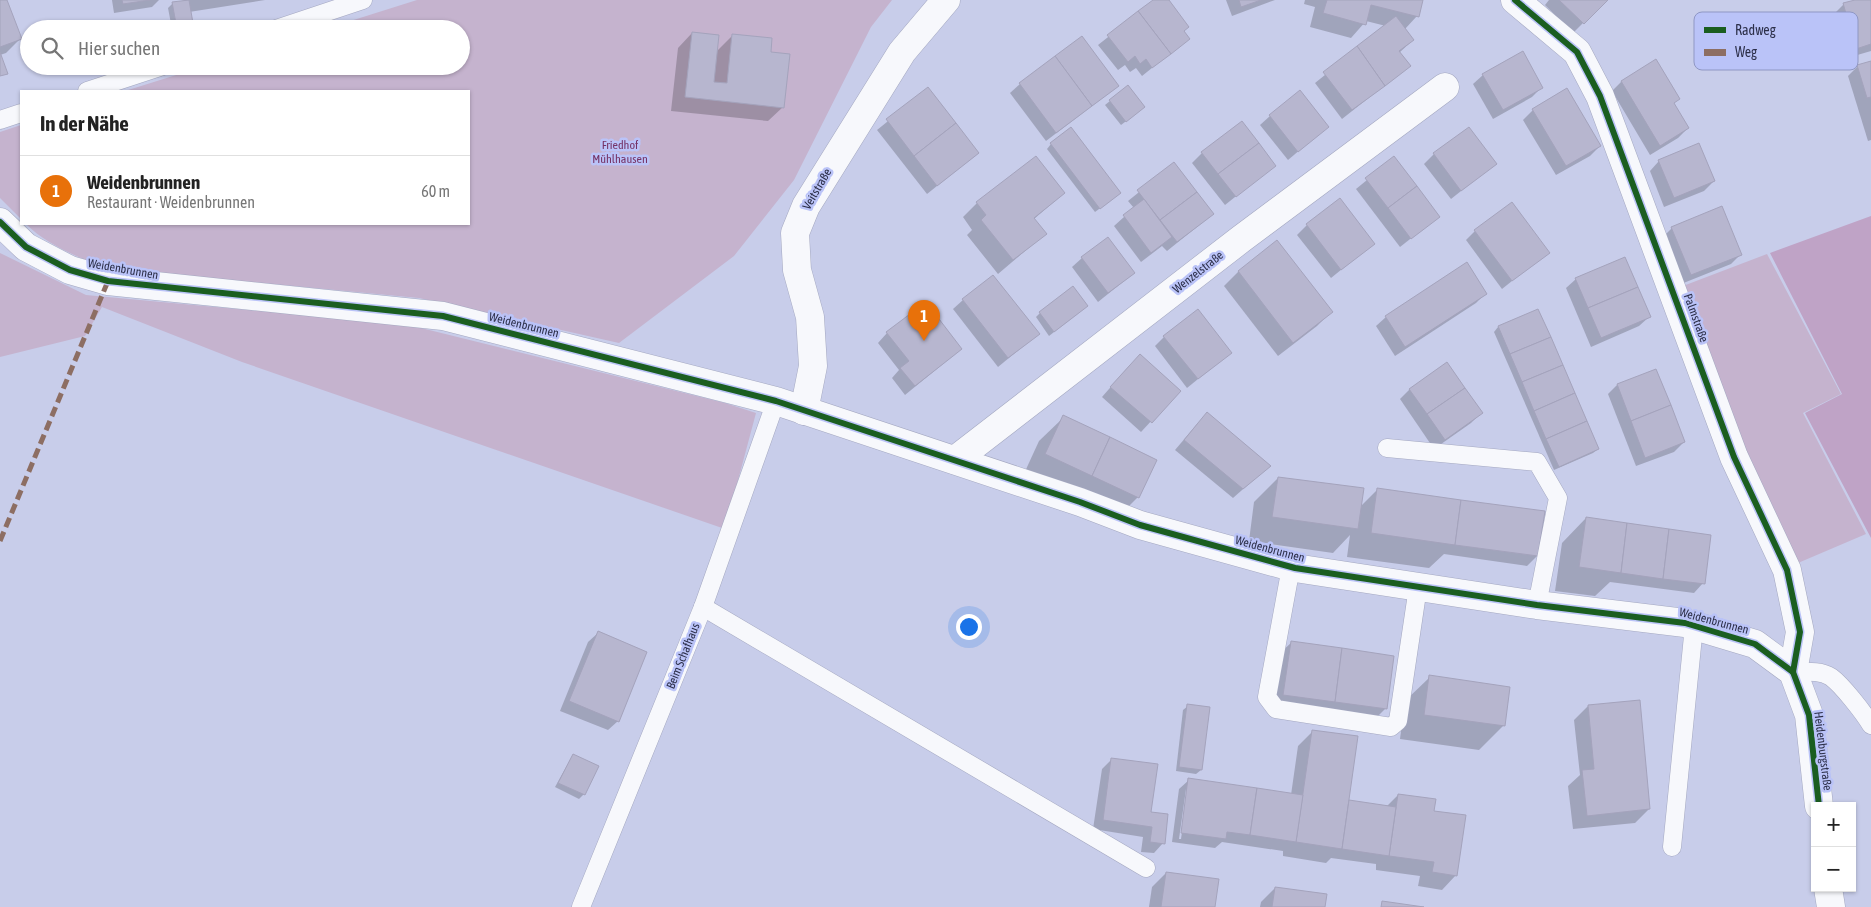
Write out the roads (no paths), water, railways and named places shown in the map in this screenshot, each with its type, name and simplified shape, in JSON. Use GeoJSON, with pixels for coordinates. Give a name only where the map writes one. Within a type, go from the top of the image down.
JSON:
{"type":"FeatureCollection","features":[{"type":"Feature","properties":{"kind":"street","name":"Veitstraße"},"geometry":{"type":"LineString","coordinates":[[804,411],[813,366],[810,317],[797,270],[795,233],[806,206],[902,52],[946,0]]}},
{"type":"Feature","properties":{"kind":"street","name":"Palmstraße"},"geometry":{"type":"LineString","coordinates":[[1515,0],[1577,52],[1600,96],[1734,457],[1787,570],[1800,632],[1793,672]]}},
{"type":"Feature","properties":{"kind":"street","name":"Wenzelstraße"},"geometry":{"type":"LineString","coordinates":[[955,460],[1241,239],[1445,87]]}},
{"type":"Feature","properties":{"kind":"street","name":"Weidenbrunnen"},"geometry":{"type":"LineString","coordinates":[[0,222],[26,247],[70,270],[108,281],[443,316],[776,402],[955,460],[1140,524],[1291,568],[1537,605],[1694,626],[1755,644],[1793,672]]}},
{"type":"Feature","properties":{"kind":"street","name":"Heidenburgstraße"},"geometry":{"type":"LineString","coordinates":[[1793,672],[1809,715],[1819,802]]}},
{"type":"Feature","properties":{"kind":"street"},"geometry":{"type":"LineString","coordinates":[[1829,892],[1831,907]]}},
{"type":"Feature","properties":{"kind":"lane"},"geometry":{"type":"LineString","coordinates":[[303,20],[363,0]]}},
{"type":"Feature","properties":{"kind":"lane"},"geometry":{"type":"LineString","coordinates":[[90,90],[135,75]]}},
{"type":"Feature","properties":{"kind":"lane"},"geometry":{"type":"LineString","coordinates":[[0,120],[20,113]]}},
{"type":"Feature","properties":{"kind":"lane","name":"Beim Schafhaus"},"geometry":{"type":"LineString","coordinates":[[581,907],[703,607],[776,402]]}},
{"type":"Feature","properties":{"kind":"lane"},"geometry":{"type":"LineString","coordinates":[[1387,448],[1538,462],[1558,498],[1537,605]]}},
{"type":"Feature","properties":{"kind":"lane"},"geometry":{"type":"LineString","coordinates":[[1291,568],[1267,697],[1276,709],[1391,727],[1398,722],[1418,587]]}},
{"type":"Feature","properties":{"kind":"lane"},"geometry":{"type":"LineString","coordinates":[[703,607],[1146,868]]}},
{"type":"Feature","properties":{"kind":"lane"},"geometry":{"type":"LineString","coordinates":[[1672,847],[1694,626]]}},
{"type":"Feature","properties":{"kind":"lane"},"geometry":{"type":"LineString","coordinates":[[1793,672],[1812,671],[1831,677],[1871,725]]}},
{"type":"Feature","properties":{"kind":"place","name":"Weidenbrunnen"},"geometry":{"type":"Point","coordinates":[924,341]}},
{"type":"Feature","properties":{"kind":"park label","name":"Friedhof Mühlhausen"},"geometry":{"type":"Point","coordinates":[620,152]}}]}
